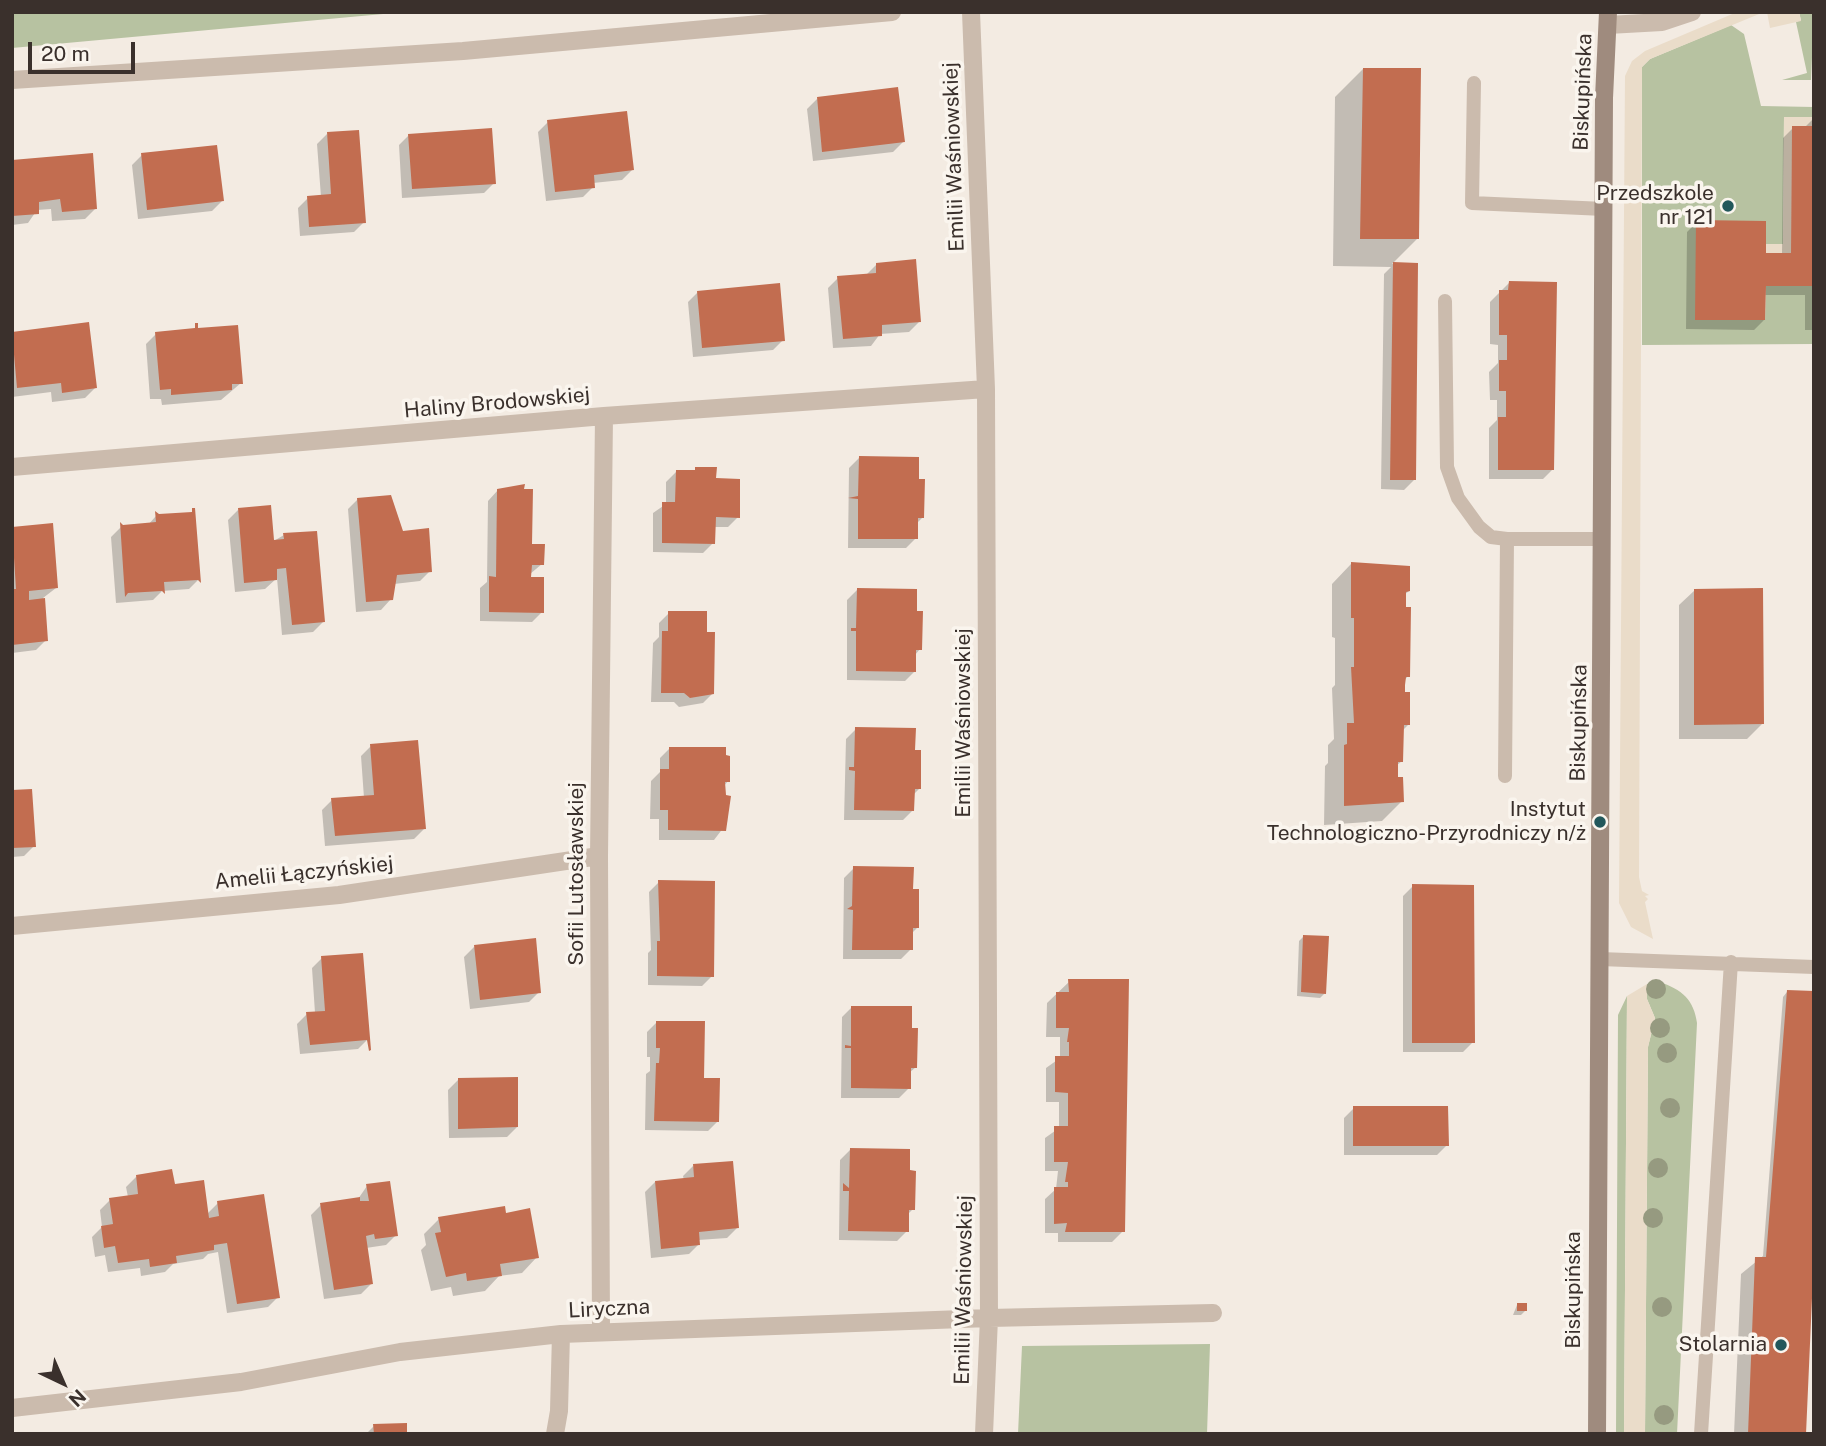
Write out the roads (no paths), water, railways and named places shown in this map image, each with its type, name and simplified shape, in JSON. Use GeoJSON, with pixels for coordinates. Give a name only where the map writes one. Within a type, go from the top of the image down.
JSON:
{"type":"FeatureCollection","features":[{"type":"Feature","properties":{"kind":"street"},"geometry":{"type":"LineString","coordinates":[[12,80],[463,51],[892,12]]}},
{"type":"Feature","properties":{"kind":"street","name":"Emilii Waśniowskiej"},"geometry":{"type":"LineString","coordinates":[[971,12],[986,389],[989,1318],[985,1434]]}},
{"type":"Feature","properties":{"kind":"street"},"geometry":{"type":"LineString","coordinates":[[1608,19],[1662,22],[1692,12]]}},
{"type":"Feature","properties":{"kind":"street","name":"Biskupińska"},"geometry":{"type":"LineString","coordinates":[[1597,1434],[1604,209],[1608,19]]}},
{"type":"Feature","properties":{"kind":"street","name":"Haliny Brodowskiej"},"geometry":{"type":"LineString","coordinates":[[12,467],[604,416],[986,389]]}},
{"type":"Feature","properties":{"kind":"street","name":"Sofii Lutosławskiej"},"geometry":{"type":"LineString","coordinates":[[601,1331],[599,856],[604,416]]}},
{"type":"Feature","properties":{"kind":"street","name":"Amelii Łączyńskiej"},"geometry":{"type":"LineString","coordinates":[[12,926],[339,895],[599,856]]}},
{"type":"Feature","properties":{"kind":"street","name":"Liryczna"},"geometry":{"type":"LineString","coordinates":[[12,1408],[241,1382],[400,1352],[561,1334],[989,1318],[1213,1313]]}},
{"type":"Feature","properties":{"kind":"street"},"geometry":{"type":"LineString","coordinates":[[555,1434],[559,1411],[561,1334]]}},
{"type":"Feature","properties":{"kind":"lane"},"geometry":{"type":"LineString","coordinates":[[1474,83],[1472,203],[1604,209]]}},
{"type":"Feature","properties":{"kind":"lane"},"geometry":{"type":"LineString","coordinates":[[1445,301],[1447,467],[1458,498],[1479,527],[1491,537],[1603,539]]}},
{"type":"Feature","properties":{"kind":"lane"},"geometry":{"type":"LineString","coordinates":[[1505,776],[1507,539]]}},
{"type":"Feature","properties":{"kind":"lane"},"geometry":{"type":"LineString","coordinates":[[1600,959],[1814,967]]}},
{"type":"Feature","properties":{"kind":"lane"},"geometry":{"type":"LineString","coordinates":[[1701,1434],[1731,962]]}},
{"type":"Feature","properties":{"kind":"place","name":"Przedszkole nr 121"},"geometry":{"type":"Point","coordinates":[1728,206]}},
{"type":"Feature","properties":{"kind":"place","name":"Instytut Technologiczno-Przyrodniczy n/ż"},"geometry":{"type":"Point","coordinates":[1600,822]}},
{"type":"Feature","properties":{"kind":"place","name":"Stolarnia"},"geometry":{"type":"Point","coordinates":[1781,1345]}}]}
